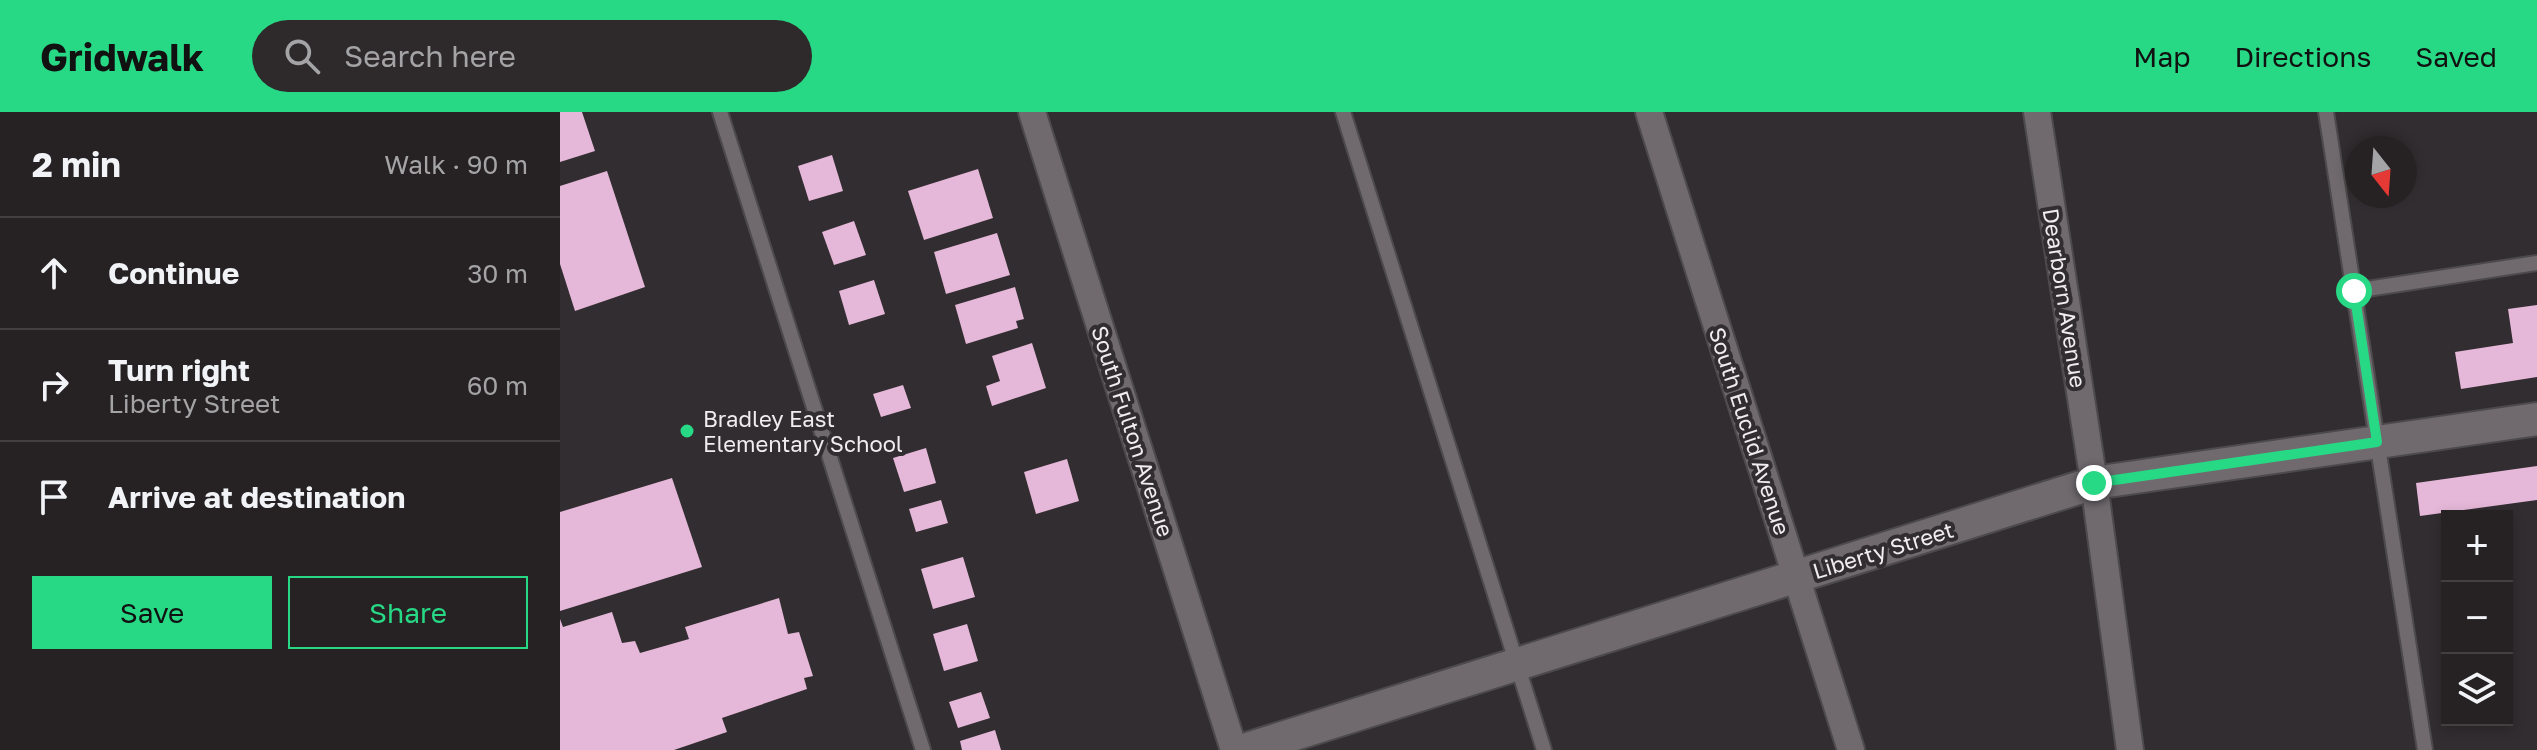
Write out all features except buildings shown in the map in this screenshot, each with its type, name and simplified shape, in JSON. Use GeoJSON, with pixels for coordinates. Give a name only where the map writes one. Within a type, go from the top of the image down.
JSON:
{"type":"FeatureCollection","features":[{"type":"Feature","properties":{"kind":"street","name":"South Fulton Avenue"},"geometry":{"type":"LineString","coordinates":[[1032,112],[1234,750]]}},
{"type":"Feature","properties":{"kind":"street","name":"South Euclid Avenue"},"geometry":{"type":"LineString","coordinates":[[1649,112],[1851,750]]}},
{"type":"Feature","properties":{"kind":"street","name":"Dearborn Avenue"},"geometry":{"type":"LineString","coordinates":[[2037,112],[2094,483],[2130,750]]}},
{"type":"Feature","properties":{"kind":"street","name":"Liberty Street"},"geometry":{"type":"LineString","coordinates":[[1244,750],[2094,483],[2537,419]]}},
{"type":"Feature","properties":{"kind":"lane"},"geometry":{"type":"LineString","coordinates":[[720,112],[923,750]]}},
{"type":"Feature","properties":{"kind":"lane"},"geometry":{"type":"LineString","coordinates":[[1343,112],[1544,750]]}},
{"type":"Feature","properties":{"kind":"lane"},"geometry":{"type":"LineString","coordinates":[[2326,112],[2425,750]]}},
{"type":"Feature","properties":{"kind":"lane"},"geometry":{"type":"LineString","coordinates":[[2354,291],[2537,263]]}},
{"type":"Feature","properties":{"kind":"place","name":"Bradley East Elementary School"},"geometry":{"type":"Point","coordinates":[687,431]}},
{"type":"Feature","properties":{"kind":"route"},"geometry":{"type":"LineString","coordinates":[[2094,483],[2377,442],[2354,291]]}}]}
